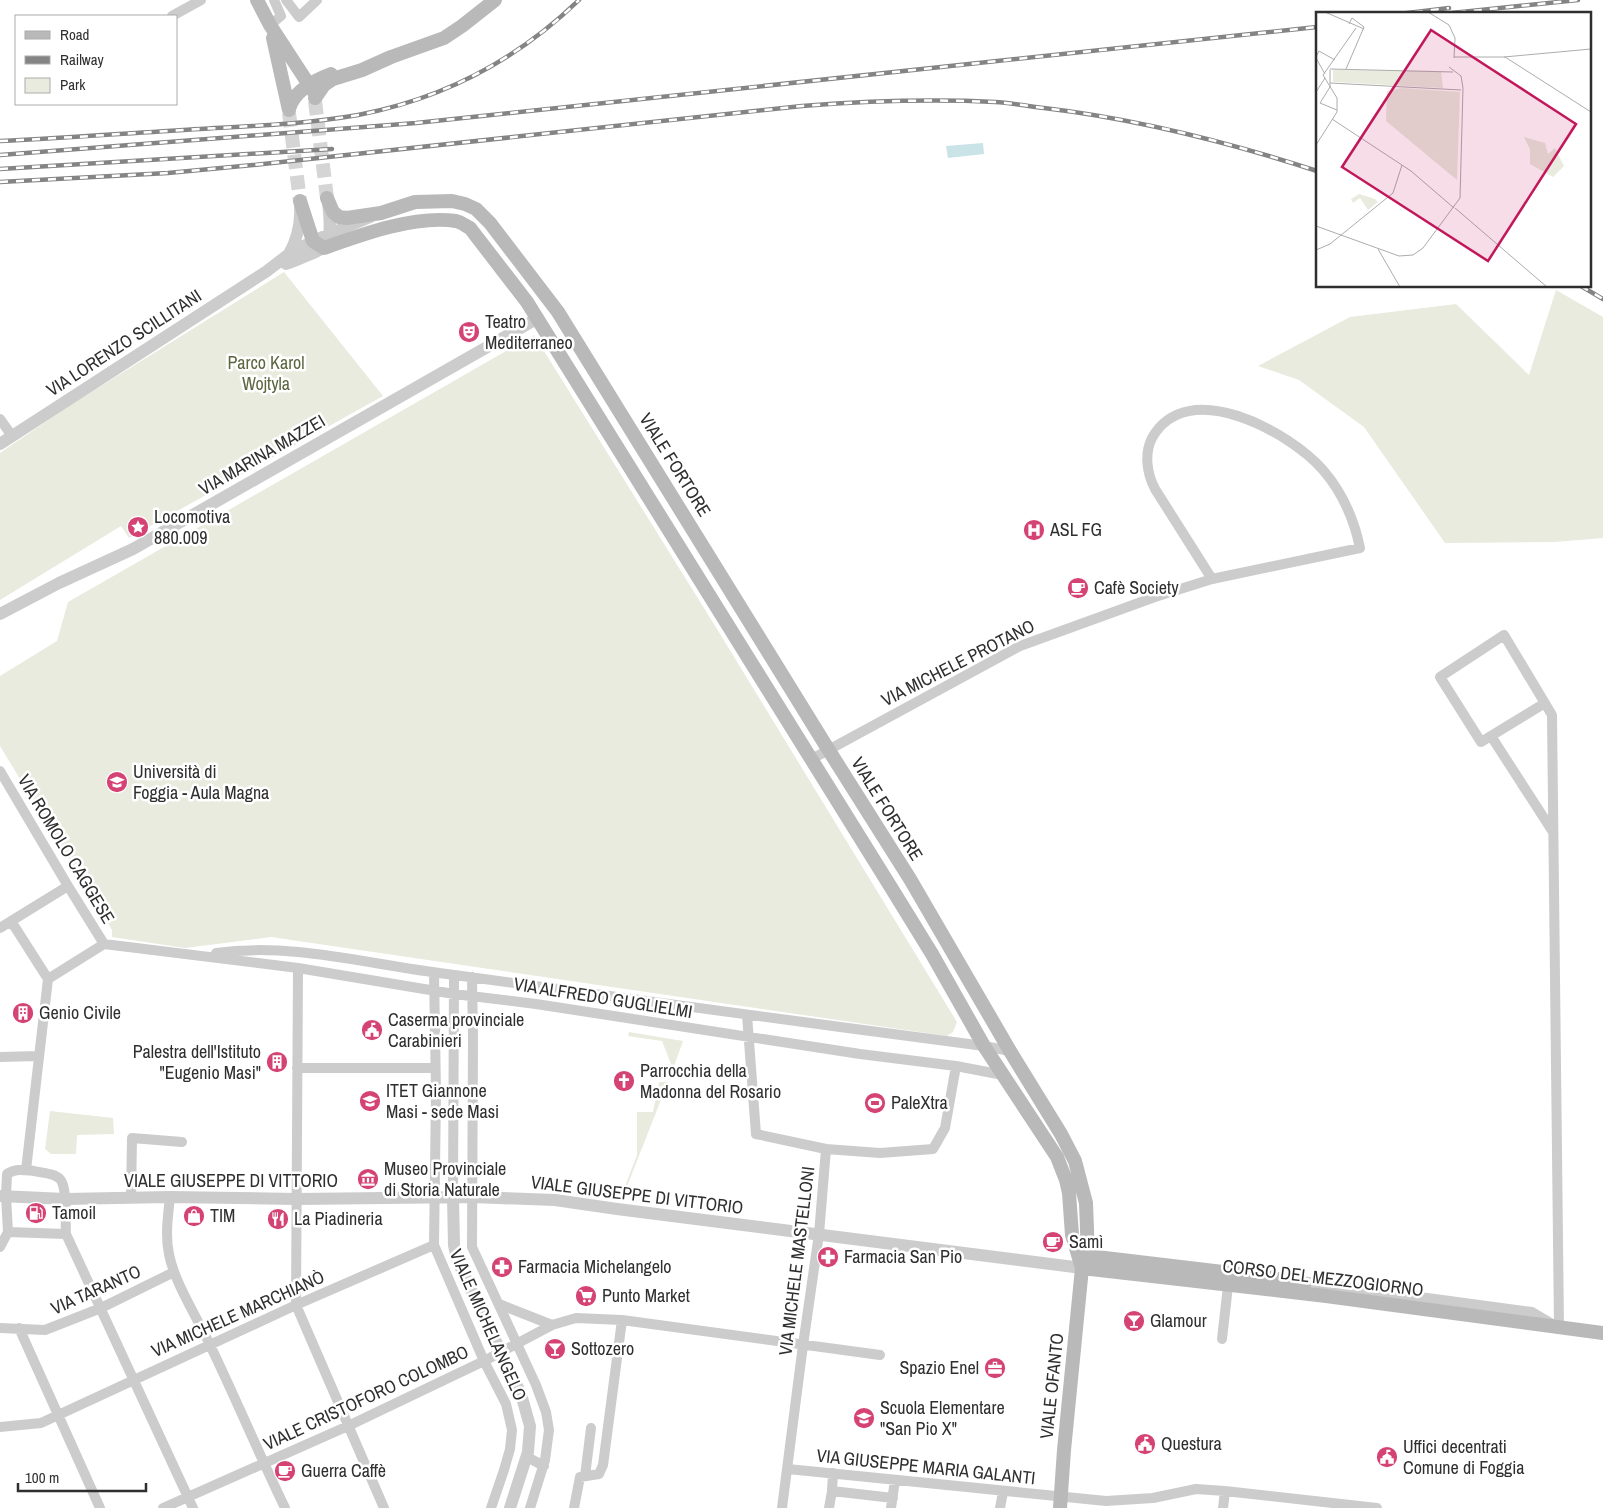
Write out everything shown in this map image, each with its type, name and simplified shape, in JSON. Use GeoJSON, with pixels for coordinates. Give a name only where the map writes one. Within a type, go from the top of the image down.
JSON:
{"type":"FeatureCollection","features":[{"type":"Feature","properties":{"kind":"main road"},"geometry":{"type":"LineString","coordinates":[[257,0],[270,25],[309,85],[315,99],[320,89],[328,82],[444,38],[495,0]]}},
{"type":"Feature","properties":{"kind":"main road"},"geometry":{"type":"LineString","coordinates":[[270,25],[289,111],[293,100],[309,85],[349,66]]}},
{"type":"Feature","properties":{"kind":"main road"},"geometry":{"type":"LineString","coordinates":[[294,64],[301,69],[313,72],[391,57]]}},
{"type":"Feature","properties":{"kind":"main road"},"geometry":{"type":"LineString","coordinates":[[327,198],[333,212],[339,217],[347,218],[381,213]]}},
{"type":"Feature","properties":{"kind":"main road"},"geometry":{"type":"LineString","coordinates":[[300,201],[319,245],[423,221],[458,221],[470,228],[485,246],[538,318],[761,677],[810,760],[932,954],[984,1046],[1057,1157],[1069,1193],[1072,1235],[1085,1262]]}},
{"type":"Feature","properties":{"kind":"main road","name":"VIALE FORTORE"},"geometry":{"type":"LineString","coordinates":[[381,213],[415,202],[452,201],[465,204],[476,210],[490,223],[558,312],[910,879],[1010,1051],[1061,1134],[1075,1161],[1086,1203],[1085,1262]]}},
{"type":"Feature","properties":{"kind":"main road"},"geometry":{"type":"LineString","coordinates":[[538,318],[548,317],[558,312]]}},
{"type":"Feature","properties":{"kind":"main road","name":"VIALE FORTORE"},"geometry":{"type":"LineString","coordinates":[[892,889],[910,879]]}},
{"type":"Feature","properties":{"kind":"main road","name":"CORSO DEL MEZZOGIORNO"},"geometry":{"type":"LineString","coordinates":[[1085,1262],[1228,1286],[1326,1296],[1603,1333]]}},
{"type":"Feature","properties":{"kind":"main road","name":"CORSO DEL MEZZOGIORNO"},"geometry":{"type":"LineString","coordinates":[[1085,1262],[1274,1278]]}},
{"type":"Feature","properties":{"kind":"main road","name":"VIALE OFANTO"},"geometry":{"type":"LineString","coordinates":[[1061,1503],[1064,1450],[1085,1262]]}},
{"type":"Feature","properties":{"kind":"main road"},"geometry":{"type":"LineString","coordinates":[[1274,1278],[1326,1296]]}},
{"type":"Feature","properties":{"kind":"street"},"geometry":{"type":"LineString","coordinates":[[174,15],[201,0]]}},
{"type":"Feature","properties":{"kind":"street"},"geometry":{"type":"LineString","coordinates":[[270,25],[281,16],[274,0]]}},
{"type":"Feature","properties":{"kind":"street"},"geometry":{"type":"LineString","coordinates":[[286,0],[298,17],[317,0]]}},
{"type":"Feature","properties":{"kind":"street"},"geometry":{"type":"LineString","coordinates":[[327,198],[331,223],[330,234]]}},
{"type":"Feature","properties":{"kind":"street"},"geometry":{"type":"LineString","coordinates":[[289,254],[296,242],[301,220],[300,201]]}},
{"type":"Feature","properties":{"kind":"street","name":"VIALE FORTORE"},"geometry":{"type":"LineString","coordinates":[[319,245],[330,234],[381,213]]}},
{"type":"Feature","properties":{"kind":"street"},"geometry":{"type":"LineString","coordinates":[[267,271],[289,254],[319,245]]}},
{"type":"Feature","properties":{"kind":"street"},"geometry":{"type":"LineString","coordinates":[[267,271],[319,245]]}},
{"type":"Feature","properties":{"kind":"street","name":"VIA LORENZO SCILLITANI"},"geometry":{"type":"LineString","coordinates":[[0,444],[267,271]]}},
{"type":"Feature","properties":{"kind":"street","name":"VIA MARINA MAZZEI"},"geometry":{"type":"LineString","coordinates":[[0,614],[59,583],[133,549],[538,318]]}},
{"type":"Feature","properties":{"kind":"street","name":"VIA MICHELE PROTANO"},"geometry":{"type":"LineString","coordinates":[[810,760],[1020,646],[1154,597],[1212,579],[1360,548],[1352,518],[1339,492],[1322,468],[1300,448],[1288,439],[1259,424],[1221,412],[1200,410],[1178,415],[1160,427],[1150,442],[1147,465],[1154,489],[1212,579]]}},
{"type":"Feature","properties":{"kind":"street"},"geometry":{"type":"LineString","coordinates":[[0,419],[12,436]]}},
{"type":"Feature","properties":{"kind":"street"},"geometry":{"type":"LineString","coordinates":[[1544,703],[1481,742],[1440,677],[1504,635],[1552,715],[1559,1328]]}},
{"type":"Feature","properties":{"kind":"street"},"geometry":{"type":"LineString","coordinates":[[1491,736],[1553,833]]}},
{"type":"Feature","properties":{"kind":"street","name":"VIA ROMOLO CAGGESE"},"geometry":{"type":"LineString","coordinates":[[0,771],[104,944]]}},
{"type":"Feature","properties":{"kind":"street"},"geometry":{"type":"LineString","coordinates":[[0,928],[68,886]]}},
{"type":"Feature","properties":{"kind":"street"},"geometry":{"type":"LineString","coordinates":[[11,922],[48,979],[26,1170]]}},
{"type":"Feature","properties":{"kind":"street"},"geometry":{"type":"LineString","coordinates":[[48,979],[104,944]]}},
{"type":"Feature","properties":{"kind":"street","name":"VIA ALFREDO GUGLIELMI"},"geometry":{"type":"LineString","coordinates":[[104,944],[298,968],[454,994],[956,1066],[1003,1075]]}},
{"type":"Feature","properties":{"kind":"street","name":"VIA ALFREDO GUGLIELMI"},"geometry":{"type":"LineString","coordinates":[[199,955],[244,949],[300,951],[434,973],[1010,1051]]}},
{"type":"Feature","properties":{"kind":"street"},"geometry":{"type":"LineString","coordinates":[[370,980],[374,963]]}},
{"type":"Feature","properties":{"kind":"street"},"geometry":{"type":"LineString","coordinates":[[298,968],[296,1305],[384,1508]]}},
{"type":"Feature","properties":{"kind":"street","name":"VIALE MICHELANGELO"},"geometry":{"type":"LineString","coordinates":[[434,973],[434,1245],[484,1361],[506,1404],[512,1430],[510,1449],[491,1508]]}},
{"type":"Feature","properties":{"kind":"street","name":"VIALE MICHELANGELO"},"geometry":{"type":"LineString","coordinates":[[454,975],[454,1245],[458,1260],[521,1394],[530,1426],[527,1457],[510,1508]]}},
{"type":"Feature","properties":{"kind":"street","name":"VIALE MICHELANGELO"},"geometry":{"type":"LineString","coordinates":[[472,977],[472,1247],[536,1385],[546,1412],[549,1430],[544,1466],[530,1508]]}},
{"type":"Feature","properties":{"kind":"street","name":"VIA MICHELE MASTELLONI"},"geometry":{"type":"LineString","coordinates":[[747,1015],[756,1134],[826,1149],[819,1234],[782,1508]]}},
{"type":"Feature","properties":{"kind":"street"},"geometry":{"type":"LineString","coordinates":[[0,1057],[38,1056]]}},
{"type":"Feature","properties":{"kind":"street"},"geometry":{"type":"LineString","coordinates":[[826,1149],[880,1153],[933,1149],[945,1128],[956,1066]]}},
{"type":"Feature","properties":{"kind":"street"},"geometry":{"type":"LineString","coordinates":[[297,1068],[434,1068]]}},
{"type":"Feature","properties":{"kind":"street"},"geometry":{"type":"LineString","coordinates":[[131,1198],[132,1138],[182,1142]]}},
{"type":"Feature","properties":{"kind":"street"},"geometry":{"type":"LineString","coordinates":[[0,1247],[8,1232],[3,1196],[7,1174],[14,1169],[26,1170],[49,1174],[60,1180],[65,1199],[66,1234],[193,1508]]}},
{"type":"Feature","properties":{"kind":"street","name":"VIALE GIUSEPPE DI VITTORIO"},"geometry":{"type":"LineString","coordinates":[[3,1196],[65,1199],[170,1197],[297,1199],[472,1196],[555,1200],[819,1234],[1085,1262]]}},
{"type":"Feature","properties":{"kind":"street"},"geometry":{"type":"LineString","coordinates":[[170,1197],[166,1237],[174,1272],[210,1344],[263,1464],[285,1508]]}},
{"type":"Feature","properties":{"kind":"street"},"geometry":{"type":"LineString","coordinates":[[8,1232],[66,1234]]}},
{"type":"Feature","properties":{"kind":"street","name":"VIA MICHELE MARCHIANÒ"},"geometry":{"type":"LineString","coordinates":[[0,1427],[41,1423],[296,1305],[434,1245]]}},
{"type":"Feature","properties":{"kind":"street","name":"VIA TARANTO"},"geometry":{"type":"LineString","coordinates":[[0,1328],[45,1330],[101,1308],[174,1272]]}},
{"type":"Feature","properties":{"kind":"street","name":"CORSO DEL MEZZOGIORNO"},"geometry":{"type":"LineString","coordinates":[[1274,1278],[1532,1312],[1559,1328]]}},
{"type":"Feature","properties":{"kind":"street"},"geometry":{"type":"LineString","coordinates":[[1222,1339],[1228,1286]]}},
{"type":"Feature","properties":{"kind":"street"},"geometry":{"type":"LineString","coordinates":[[1326,1296],[1389,1292]]}},
{"type":"Feature","properties":{"kind":"street"},"geometry":{"type":"LineString","coordinates":[[499,1304],[552,1325]]}},
{"type":"Feature","properties":{"kind":"street","name":"VIALE CRISTOFORO COLOMBO"},"geometry":{"type":"LineString","coordinates":[[163,1508],[348,1426],[484,1361],[552,1325],[576,1318],[622,1320],[880,1355]]}},
{"type":"Feature","properties":{"kind":"street"},"geometry":{"type":"LineString","coordinates":[[574,1508],[580,1477],[599,1474],[603,1465],[622,1320]]}},
{"type":"Feature","properties":{"kind":"street"},"geometry":{"type":"LineString","coordinates":[[18,1328],[100,1508]]}},
{"type":"Feature","properties":{"kind":"street"},"geometry":{"type":"LineString","coordinates":[[585,1476],[591,1428]]}},
{"type":"Feature","properties":{"kind":"street"},"geometry":{"type":"LineString","coordinates":[[527,1457],[544,1466]]}},
{"type":"Feature","properties":{"kind":"street","name":"VIA GIUSEPPE MARIA GALANTI"},"geometry":{"type":"LineString","coordinates":[[788,1469],[1003,1492],[1061,1503],[1153,1498],[1196,1489],[1351,1507],[1376,1508]]}},
{"type":"Feature","properties":{"kind":"street"},"geometry":{"type":"LineString","coordinates":[[829,1508],[833,1473]]}},
{"type":"Feature","properties":{"kind":"street"},"geometry":{"type":"LineString","coordinates":[[832,1491],[892,1503],[895,1480]]}},
{"type":"Feature","properties":{"kind":"street"},"geometry":{"type":"LineString","coordinates":[[1223,1508],[1225,1491]]}},
{"type":"Feature","properties":{"kind":"street"},"geometry":{"type":"LineString","coordinates":[[1000,1508],[1003,1492]]}},
{"type":"Feature","properties":{"kind":"green space","name":"Parco Karol Wojtyla"},"geometry":{"type":"Polygon","coordinates":[[[284,272],[383,396],[129,538],[121,526],[0,600],[0,453],[72,404],[284,272]]]}},
{"type":"Feature","properties":{"kind":"green space"},"geometry":{"type":"Polygon","coordinates":[[[1556,290],[1603,317],[1603,538],[1555,542],[1445,543],[1364,427],[1299,380],[1258,366],[1350,317],[1456,304],[1529,375],[1556,290]]]}},
{"type":"Feature","properties":{"kind":"green space"},"geometry":{"type":"Polygon","coordinates":[[[534,335],[717,629],[957,1022],[953,1032],[947,1036],[271,937],[185,948],[112,937],[112,930],[0,746],[0,676],[57,641],[68,602],[534,335]]]}},
{"type":"Feature","properties":{"kind":"green space"},"geometry":{"type":"Polygon","coordinates":[[[629,1032],[683,1041],[673,1069],[662,1041],[628,1036],[629,1032]]]}},
{"type":"Feature","properties":{"kind":"green space"},"geometry":{"type":"Polygon","coordinates":[[[659,1082],[668,1082],[624,1194],[622,1194],[637,1155],[637,1112],[653,1112],[659,1082]]]}},
{"type":"Feature","properties":{"kind":"green space"},"geometry":{"type":"Polygon","coordinates":[[[50,1111],[113,1118],[114,1134],[77,1135],[76,1154],[51,1154],[45,1149],[50,1111]]]}},
{"type":"Feature","properties":{"kind":"water"},"geometry":{"type":"Polygon","coordinates":[[[983,143],[984,154],[948,158],[946,146],[983,143]]]}},
{"type":"Feature","properties":{"kind":"tunnel"},"geometry":{"type":"LineString","coordinates":[[315,101],[327,198]]}},
{"type":"Feature","properties":{"kind":"tunnel"},"geometry":{"type":"LineString","coordinates":[[289,113],[300,201]]}},
{"type":"Feature","properties":{"kind":"railway"},"geometry":{"type":"LineString","coordinates":[[0,141],[299,123],[358,115],[389,108],[419,99],[448,87],[504,59],[555,22],[579,0]]}},
{"type":"Feature","properties":{"kind":"railway"},"geometry":{"type":"LineString","coordinates":[[1461,12],[1578,0]]}},
{"type":"Feature","properties":{"kind":"railway"},"geometry":{"type":"LineString","coordinates":[[1416,12],[1449,8]]}},
{"type":"Feature","properties":{"kind":"railway"},"geometry":{"type":"LineString","coordinates":[[0,155],[416,123],[1316,27]]}},
{"type":"Feature","properties":{"kind":"railway"},"geometry":{"type":"LineString","coordinates":[[0,182],[168,173],[802,106],[923,101],[1001,102],[1113,118],[1216,141],[1316,171]]}},
{"type":"Feature","properties":{"kind":"railway"},"geometry":{"type":"LineString","coordinates":[[0,169],[332,149]]}},
{"type":"Feature","properties":{"kind":"railway"},"geometry":{"type":"LineString","coordinates":[[1584,288],[1603,299]]}},
{"type":"Feature","properties":{"kind":"place","name":"Teatro Mediterraneo"},"geometry":{"type":"Point","coordinates":[469,332]}},
{"type":"Feature","properties":{"kind":"place","name":"Locomotiva 880.009"},"geometry":{"type":"Point","coordinates":[138,527]}},
{"type":"Feature","properties":{"kind":"place","name":"ASL FG"},"geometry":{"type":"Point","coordinates":[1034,530]}},
{"type":"Feature","properties":{"kind":"place","name":"Cafè Society"},"geometry":{"type":"Point","coordinates":[1078,588]}},
{"type":"Feature","properties":{"kind":"place","name":"Università di Foggia - Aula Magna"},"geometry":{"type":"Point","coordinates":[117,782]}},
{"type":"Feature","properties":{"kind":"place","name":"Genio Civile"},"geometry":{"type":"Point","coordinates":[23,1013]}},
{"type":"Feature","properties":{"kind":"place","name":"Caserma provinciale Carabinieri"},"geometry":{"type":"Point","coordinates":[372,1030]}},
{"type":"Feature","properties":{"kind":"place","name":"Palestra dell'Istituto \"Eugenio Masi\""},"geometry":{"type":"Point","coordinates":[277,1062]}},
{"type":"Feature","properties":{"kind":"place","name":"Parrocchia della Madonna del Rosario"},"geometry":{"type":"Point","coordinates":[624,1081]}},
{"type":"Feature","properties":{"kind":"place","name":"ITET Giannone Masi - sede Masi"},"geometry":{"type":"Point","coordinates":[370,1101]}},
{"type":"Feature","properties":{"kind":"place","name":"PaleXtra"},"geometry":{"type":"Point","coordinates":[875,1103]}},
{"type":"Feature","properties":{"kind":"place","name":"Museo Provinciale di Storia Naturale"},"geometry":{"type":"Point","coordinates":[368,1179]}},
{"type":"Feature","properties":{"kind":"place","name":"Tamoil"},"geometry":{"type":"Point","coordinates":[36,1213]}},
{"type":"Feature","properties":{"kind":"place","name":"TIM"},"geometry":{"type":"Point","coordinates":[194,1216]}},
{"type":"Feature","properties":{"kind":"place","name":"La Piadineria"},"geometry":{"type":"Point","coordinates":[278,1219]}},
{"type":"Feature","properties":{"kind":"place","name":"Samì"},"geometry":{"type":"Point","coordinates":[1053,1242]}},
{"type":"Feature","properties":{"kind":"place","name":"Farmacia San Pio"},"geometry":{"type":"Point","coordinates":[828,1257]}},
{"type":"Feature","properties":{"kind":"place","name":"Farmacia Michelangelo"},"geometry":{"type":"Point","coordinates":[502,1267]}},
{"type":"Feature","properties":{"kind":"place","name":"Punto Market"},"geometry":{"type":"Point","coordinates":[586,1296]}},
{"type":"Feature","properties":{"kind":"place","name":"Glamour"},"geometry":{"type":"Point","coordinates":[1134,1321]}},
{"type":"Feature","properties":{"kind":"place","name":"Sottozero"},"geometry":{"type":"Point","coordinates":[555,1349]}},
{"type":"Feature","properties":{"kind":"place","name":"Spazio Enel"},"geometry":{"type":"Point","coordinates":[995,1368]}},
{"type":"Feature","properties":{"kind":"place","name":"Scuola Elementare \"San Pio X\""},"geometry":{"type":"Point","coordinates":[864,1418]}},
{"type":"Feature","properties":{"kind":"place","name":"Questura"},"geometry":{"type":"Point","coordinates":[1145,1444]}},
{"type":"Feature","properties":{"kind":"place","name":"Uffici decentrati Comune di Foggia"},"geometry":{"type":"Point","coordinates":[1387,1457]}},
{"type":"Feature","properties":{"kind":"place","name":"Guerra Caffè"},"geometry":{"type":"Point","coordinates":[285,1471]}}]}
